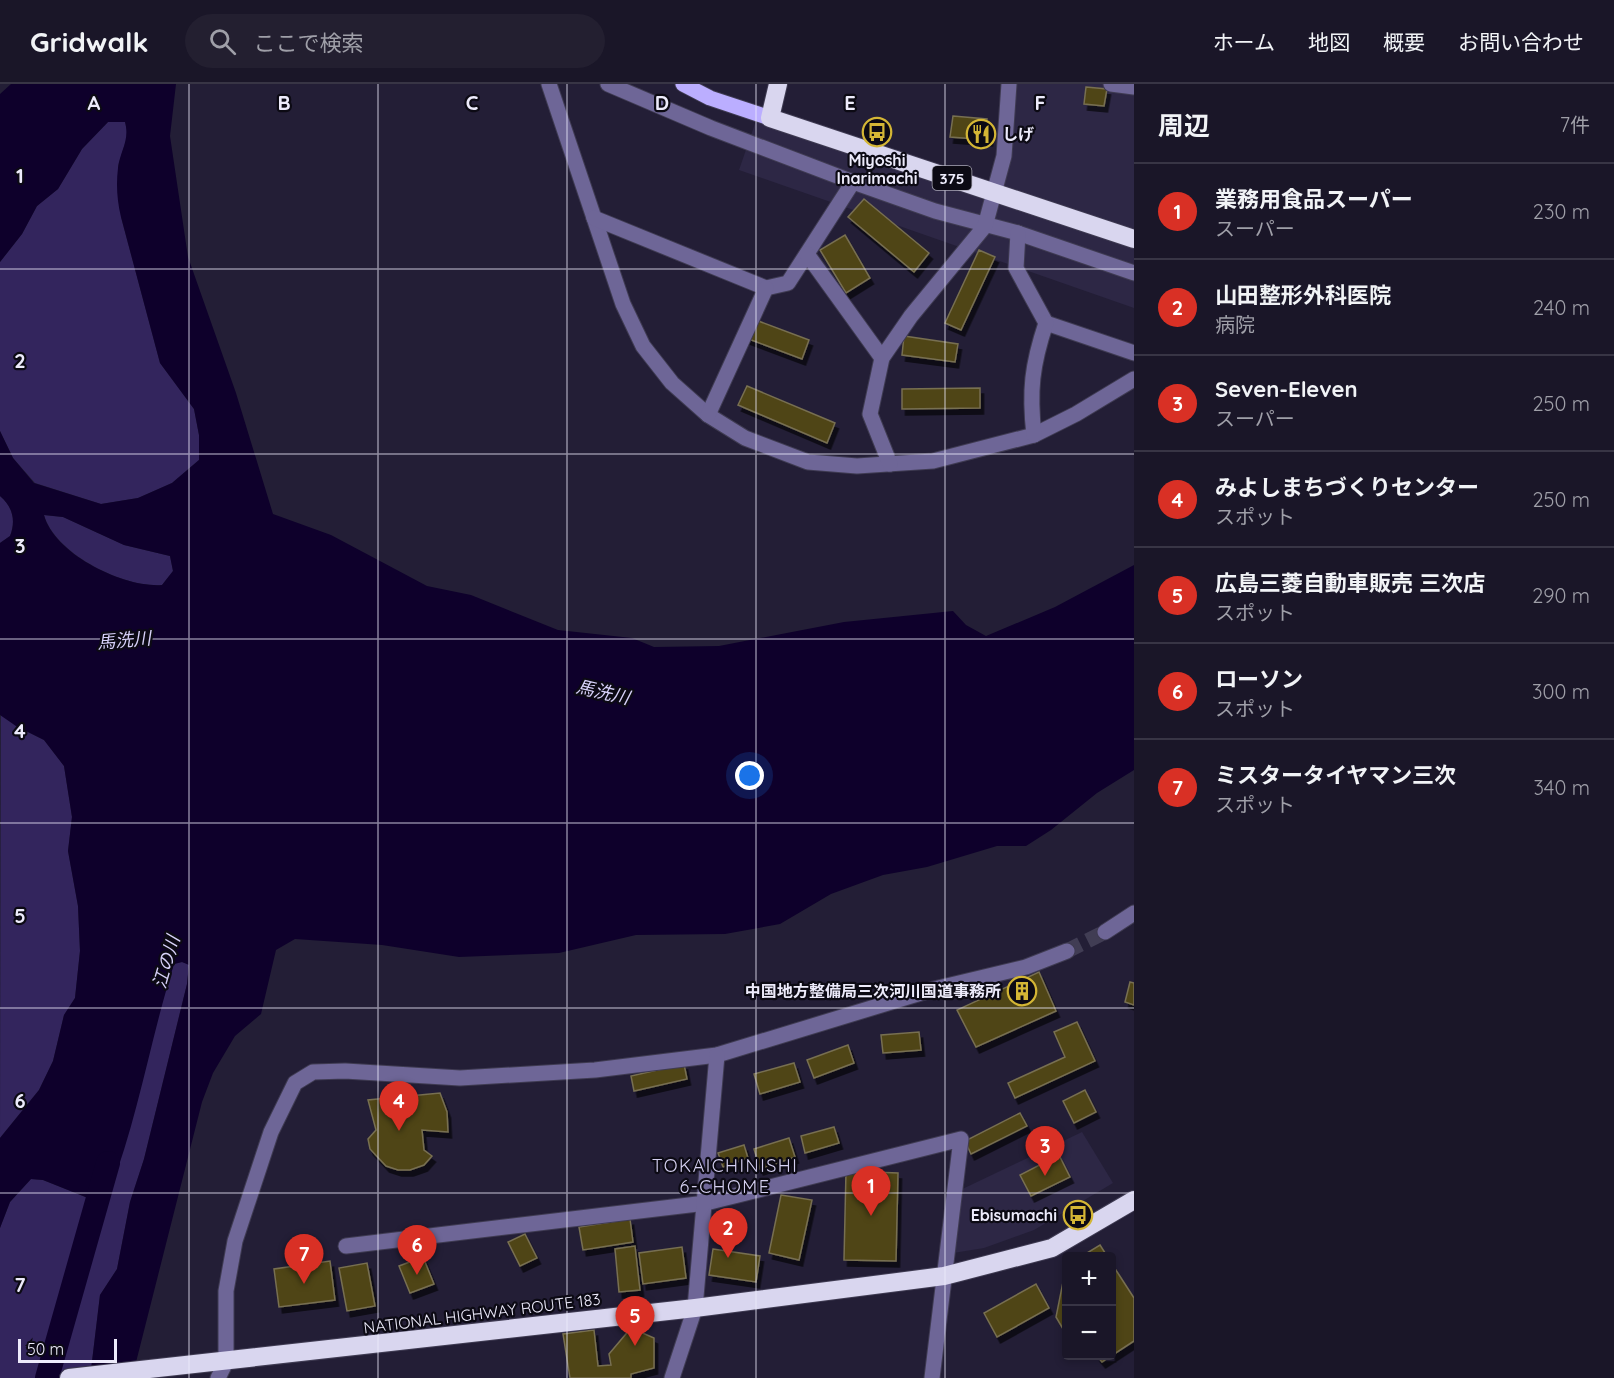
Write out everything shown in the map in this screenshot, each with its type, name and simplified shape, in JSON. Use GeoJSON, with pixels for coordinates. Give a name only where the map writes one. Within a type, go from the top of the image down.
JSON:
{"type":"FeatureCollection","features":[{"type":"Feature","properties":{"kind":"highway"},"geometry":{"type":"LineString","coordinates":[[770,118],[778,84]]}},
{"type":"Feature","properties":{"kind":"highway","name":"375"},"geometry":{"type":"LineString","coordinates":[[770,118],[1134,239]]}},
{"type":"Feature","properties":{"kind":"highway","name":"NATIONAL HIGHWAY ROUTE 183"},"geometry":{"type":"LineString","coordinates":[[69,1378],[198,1364],[222,1370],[944,1276],[1052,1248],[1134,1200]]}},
{"type":"Feature","properties":{"kind":"main road"},"geometry":{"type":"LineString","coordinates":[[683,84],[710,98],[770,118]]}},
{"type":"Feature","properties":{"kind":"street"},"geometry":{"type":"LineString","coordinates":[[549,84],[623,304],[643,346],[672,383],[708,415],[745,438],[808,462],[857,466],[933,461],[1034,435],[1076,414],[1134,379]]}},
{"type":"Feature","properties":{"kind":"street"},"geometry":{"type":"LineString","coordinates":[[608,84],[711,128],[853,182],[985,226],[1017,233],[1134,273]]}},
{"type":"Feature","properties":{"kind":"street"},"geometry":{"type":"LineString","coordinates":[[890,464],[870,414],[882,357],[918,308],[985,226],[1004,156],[1009,84]]}},
{"type":"Feature","properties":{"kind":"street"},"geometry":{"type":"LineString","coordinates":[[1111,84],[1134,87]]}},
{"type":"Feature","properties":{"kind":"street"},"geometry":{"type":"LineString","coordinates":[[594,218],[766,288],[788,282],[853,182]]}},
{"type":"Feature","properties":{"kind":"street"},"geometry":{"type":"LineString","coordinates":[[1017,233],[1016,268],[1046,323],[1134,353]]}},
{"type":"Feature","properties":{"kind":"street"},"geometry":{"type":"LineString","coordinates":[[807,254],[882,357]]}},
{"type":"Feature","properties":{"kind":"street"},"geometry":{"type":"LineString","coordinates":[[708,415],[766,288]]}},
{"type":"Feature","properties":{"kind":"street"},"geometry":{"type":"LineString","coordinates":[[1034,435],[1029,398],[1032,371],[1046,323]]}},
{"type":"Feature","properties":{"kind":"street"},"geometry":{"type":"LineString","coordinates":[[1105,932],[1134,913]]}},
{"type":"Feature","properties":{"kind":"street"},"geometry":{"type":"LineString","coordinates":[[222,1370],[226,1291],[235,1241],[271,1132],[295,1083],[313,1072],[345,1071],[460,1078],[595,1070],[717,1055],[934,989],[1026,967],[1067,951]]}},
{"type":"Feature","properties":{"kind":"street"},"geometry":{"type":"LineString","coordinates":[[672,1378],[695,1308],[706,1203],[717,1055]]}},
{"type":"Feature","properties":{"kind":"street"},"geometry":{"type":"LineString","coordinates":[[346,1246],[706,1203],[961,1139],[932,1378]]}},
{"type":"Feature","properties":{"kind":"shaded area"},"geometry":{"type":"Polygon","coordinates":[[[1004,84],[1134,84],[1134,308],[739,170],[759,112],[995,192],[1004,84]]]}},
{"type":"Feature","properties":{"kind":"shaded area"},"geometry":{"type":"Polygon","coordinates":[[[108,122],[125,122],[128,134],[118,166],[121,217],[160,363],[194,409],[199,435],[199,460],[172,483],[138,498],[101,504],[35,483],[13,458],[0,431],[0,262],[22,234],[37,206],[58,189],[82,149],[108,122]]]}},
{"type":"Feature","properties":{"kind":"shaded area"},"geometry":{"type":"Polygon","coordinates":[[[0,496],[8,505],[13,525],[10,536],[0,543],[0,496]]]}},
{"type":"Feature","properties":{"kind":"shaded area"},"geometry":{"type":"Polygon","coordinates":[[[44,515],[63,517],[124,545],[170,556],[173,571],[162,585],[129,581],[111,574],[93,566],[62,543],[44,515]]]}},
{"type":"Feature","properties":{"kind":"shaded area"},"geometry":{"type":"Polygon","coordinates":[[[1,714],[16,726],[44,740],[64,766],[72,817],[68,851],[78,906],[80,951],[75,998],[64,1015],[53,1061],[39,1090],[0,1138],[1,714]]]}},
{"type":"Feature","properties":{"kind":"shaded area"},"geometry":{"type":"Polygon","coordinates":[[[182,962],[189,964],[187,984],[144,1159],[130,1202],[117,1269],[100,1295],[90,1378],[0,1378],[0,1228],[10,1202],[31,1179],[43,1180],[88,1198],[159,1012],[174,964],[182,962]]]}},
{"type":"Feature","properties":{"kind":"shaded area"},"geometry":{"type":"Polygon","coordinates":[[[1082,1132],[1113,1183],[1034,1230],[984,1248],[947,1254],[954,1193],[1082,1132]]]}},
{"type":"Feature","properties":{"kind":"water","name":"馬洗川"},"geometry":{"type":"Polygon","coordinates":[[[11,84],[176,84],[170,136],[188,257],[236,393],[273,514],[331,535],[427,586],[471,595],[558,630],[632,638],[654,647],[719,646],[844,622],[953,611],[966,625],[986,636],[1055,607],[1134,565],[1134,770],[1097,793],[1051,830],[1026,846],[997,846],[927,867],[883,875],[831,894],[780,924],[725,934],[636,935],[559,953],[459,957],[382,945],[295,939],[276,950],[261,1014],[235,1036],[213,1073],[202,1102],[132,1378],[90,1378],[100,1295],[117,1269],[130,1202],[144,1159],[187,984],[189,965],[182,962],[174,964],[128,1137],[109,1193],[88,1198],[43,1180],[31,1179],[10,1202],[0,1228],[0,1138],[39,1090],[53,1061],[64,1015],[75,998],[80,951],[78,906],[68,851],[72,817],[64,766],[44,740],[0,715],[0,543],[10,536],[13,520],[8,505],[0,496],[0,431],[13,458],[34,483],[101,504],[138,498],[172,483],[199,460],[199,435],[194,409],[160,363],[121,217],[117,180],[126,135],[125,122],[108,122],[82,149],[58,189],[37,206],[22,234],[0,262],[0,94],[11,84]],[[44,515],[50,529],[61,543],[92,566],[129,581],[162,585],[173,571],[170,556],[124,545],[63,517],[44,515]]]}},
{"type":"Feature","properties":{"kind":"building"},"geometry":{"type":"Polygon","coordinates":[[[1086,87],[1107,89],[1104,106],[1084,104],[1086,87]]]}},
{"type":"Feature","properties":{"kind":"building"},"geometry":{"type":"Polygon","coordinates":[[[953,116],[987,119],[986,126],[991,127],[989,140],[950,137],[953,116]]]}},
{"type":"Feature","properties":{"kind":"building"},"geometry":{"type":"Polygon","coordinates":[[[864,199],[929,253],[914,272],[848,217],[864,199]]]}},
{"type":"Feature","properties":{"kind":"building"},"geometry":{"type":"Polygon","coordinates":[[[845,235],[870,278],[846,293],[820,250],[845,235]]]}},
{"type":"Feature","properties":{"kind":"building"},"geometry":{"type":"Polygon","coordinates":[[[979,250],[995,257],[961,330],[945,323],[979,250]]]}},
{"type":"Feature","properties":{"kind":"building"},"geometry":{"type":"Polygon","coordinates":[[[753,319],[809,340],[802,359],[746,338],[753,319]]]}},
{"type":"Feature","properties":{"kind":"building"},"geometry":{"type":"Polygon","coordinates":[[[904,336],[958,344],[955,362],[902,355],[904,336]]]}},
{"type":"Feature","properties":{"kind":"building"},"geometry":{"type":"Polygon","coordinates":[[[747,386],[835,423],[827,443],[738,405],[747,386]]]}},
{"type":"Feature","properties":{"kind":"building"},"geometry":{"type":"Polygon","coordinates":[[[980,388],[980,408],[902,409],[902,389],[980,388]]]}},
{"type":"Feature","properties":{"kind":"building","name":"中国地方整備局三次河川国道事務所"},"geometry":{"type":"Polygon","coordinates":[[[1039,972],[1056,1011],[976,1047],[957,1010],[1039,972]]]}},
{"type":"Feature","properties":{"kind":"building"},"geometry":{"type":"Polygon","coordinates":[[[1130,982],[1134,983],[1134,1005],[1125,1002],[1130,982]]]}},
{"type":"Feature","properties":{"kind":"building"},"geometry":{"type":"Polygon","coordinates":[[[1077,1022],[1095,1061],[1015,1098],[1008,1083],[1065,1057],[1054,1032],[1077,1022]]]}},
{"type":"Feature","properties":{"kind":"building"},"geometry":{"type":"Polygon","coordinates":[[[919,1032],[921,1050],[883,1053],[881,1035],[919,1032]]]}},
{"type":"Feature","properties":{"kind":"building"},"geometry":{"type":"Polygon","coordinates":[[[848,1045],[854,1063],[814,1078],[807,1060],[848,1045]]]}},
{"type":"Feature","properties":{"kind":"building"},"geometry":{"type":"Polygon","coordinates":[[[794,1063],[800,1082],[760,1094],[754,1074],[794,1063]]]}},
{"type":"Feature","properties":{"kind":"building"},"geometry":{"type":"Polygon","coordinates":[[[684,1064],[687,1079],[634,1091],[631,1076],[684,1064]]]}},
{"type":"Feature","properties":{"kind":"building"},"geometry":{"type":"Polygon","coordinates":[[[1085,1090],[1096,1112],[1074,1123],[1063,1101],[1085,1090]]]}},
{"type":"Feature","properties":{"kind":"building"},"geometry":{"type":"Polygon","coordinates":[[[440,1093],[447,1112],[448,1132],[422,1130],[424,1150],[432,1156],[424,1165],[410,1170],[398,1170],[386,1166],[370,1149],[368,1139],[376,1130],[368,1100],[440,1093]]]}},
{"type":"Feature","properties":{"kind":"building"},"geometry":{"type":"Polygon","coordinates":[[[1020,1113],[1027,1126],[971,1154],[965,1141],[1020,1113]]]}},
{"type":"Feature","properties":{"kind":"building"},"geometry":{"type":"Polygon","coordinates":[[[834,1127],[839,1143],[805,1153],[801,1136],[834,1127]]]}},
{"type":"Feature","properties":{"kind":"building"},"geometry":{"type":"Polygon","coordinates":[[[789,1138],[795,1157],[760,1169],[754,1149],[789,1138]]]}},
{"type":"Feature","properties":{"kind":"building"},"geometry":{"type":"Polygon","coordinates":[[[744,1145],[748,1158],[723,1167],[718,1153],[744,1145]]]}},
{"type":"Feature","properties":{"kind":"building"},"geometry":{"type":"Polygon","coordinates":[[[1059,1155],[1070,1177],[1031,1196],[1020,1175],[1059,1155]]]}},
{"type":"Feature","properties":{"kind":"building"},"geometry":{"type":"Polygon","coordinates":[[[846,1171],[898,1173],[896,1261],[844,1260],[846,1171]]]}},
{"type":"Feature","properties":{"kind":"building"},"geometry":{"type":"Polygon","coordinates":[[[781,1195],[812,1200],[799,1260],[769,1253],[781,1195]]]}},
{"type":"Feature","properties":{"kind":"building"},"geometry":{"type":"Polygon","coordinates":[[[630,1219],[633,1242],[583,1250],[579,1227],[630,1219]]]}},
{"type":"Feature","properties":{"kind":"building"},"geometry":{"type":"Polygon","coordinates":[[[525,1234],[537,1258],[520,1266],[508,1242],[525,1234]]]}},
{"type":"Feature","properties":{"kind":"building"},"geometry":{"type":"Polygon","coordinates":[[[1100,1245],[1104,1252],[1089,1252],[1100,1245]]]}},
{"type":"Feature","properties":{"kind":"building"},"geometry":{"type":"Polygon","coordinates":[[[635,1246],[640,1290],[619,1292],[615,1249],[635,1246]]]}},
{"type":"Feature","properties":{"kind":"building"},"geometry":{"type":"Polygon","coordinates":[[[682,1247],[686,1278],[643,1284],[639,1253],[682,1247]]]}},
{"type":"Feature","properties":{"kind":"building"},"geometry":{"type":"Polygon","coordinates":[[[713,1249],[760,1256],[756,1282],[709,1275],[713,1249]]]}},
{"type":"Feature","properties":{"kind":"building"},"geometry":{"type":"Polygon","coordinates":[[[423,1257],[434,1284],[410,1293],[399,1266],[423,1257]]]}},
{"type":"Feature","properties":{"kind":"building"},"geometry":{"type":"Polygon","coordinates":[[[330,1261],[335,1300],[279,1307],[274,1269],[330,1261]]]}},
{"type":"Feature","properties":{"kind":"building"},"geometry":{"type":"Polygon","coordinates":[[[367,1263],[375,1306],[347,1311],[339,1268],[367,1263]]]}},
{"type":"Feature","properties":{"kind":"building"},"geometry":{"type":"Polygon","coordinates":[[[1116,1270],[1134,1298],[1134,1341],[1116,1352],[1116,1270]]]}},
{"type":"Feature","properties":{"kind":"building"},"geometry":{"type":"Polygon","coordinates":[[[1036,1284],[1049,1308],[997,1337],[984,1313],[1036,1284]]]}},
{"type":"Feature","properties":{"kind":"building"},"geometry":{"type":"Polygon","coordinates":[[[1062,1287],[1062,1327],[1056,1317],[1062,1287]]]}},
{"type":"Feature","properties":{"kind":"building"},"geometry":{"type":"Polygon","coordinates":[[[631,1328],[654,1338],[654,1368],[631,1374],[631,1378],[570,1378],[563,1334],[594,1330],[598,1366],[611,1365],[609,1354],[631,1328]]]}},
{"type":"Feature","properties":{"kind":"waterway","name":"江の川"},"geometry":{"type":"LineString","coordinates":[[47,1378],[108,1163]]}},
{"type":"Feature","properties":{"kind":"tunnel"},"geometry":{"type":"LineString","coordinates":[[1067,951],[1105,932]]}},
{"type":"Feature","properties":{"kind":"place","name":"Miyoshi Inarimachi"},"geometry":{"type":"Point","coordinates":[877,132]}},
{"type":"Feature","properties":{"kind":"place","name":"しげ"},"geometry":{"type":"Point","coordinates":[981,134]}},
{"type":"Feature","properties":{"kind":"place","name":"中国地方整備局三次河川国道事務所"},"geometry":{"type":"Point","coordinates":[1022,991]}},
{"type":"Feature","properties":{"kind":"place","name":"みよしまちづくりセンター"},"geometry":{"type":"Point","coordinates":[399,1131]}},
{"type":"Feature","properties":{"kind":"place","name":"Seven-Eleven"},"geometry":{"type":"Point","coordinates":[1045,1176]}},
{"type":"Feature","properties":{"kind":"place","name":"Ebisumachi"},"geometry":{"type":"Point","coordinates":[1078,1215]}},
{"type":"Feature","properties":{"kind":"place","name":"業務用食品スーパー"},"geometry":{"type":"Point","coordinates":[871,1216]}},
{"type":"Feature","properties":{"kind":"place","name":"山田整形外科医院"},"geometry":{"type":"Point","coordinates":[728,1258]}},
{"type":"Feature","properties":{"kind":"place","name":"ローソン"},"geometry":{"type":"Point","coordinates":[417,1275]}},
{"type":"Feature","properties":{"kind":"place","name":"ミスタータイヤマン三次"},"geometry":{"type":"Point","coordinates":[304,1284]}},
{"type":"Feature","properties":{"kind":"place","name":"広島三菱自動車販売 三次店"},"geometry":{"type":"Point","coordinates":[635,1346]}},
{"type":"Feature","properties":{"kind":"district","name":"TOKAICHINISHI 6-CHOME"},"geometry":{"type":"Point","coordinates":[725,1175]}}]}
